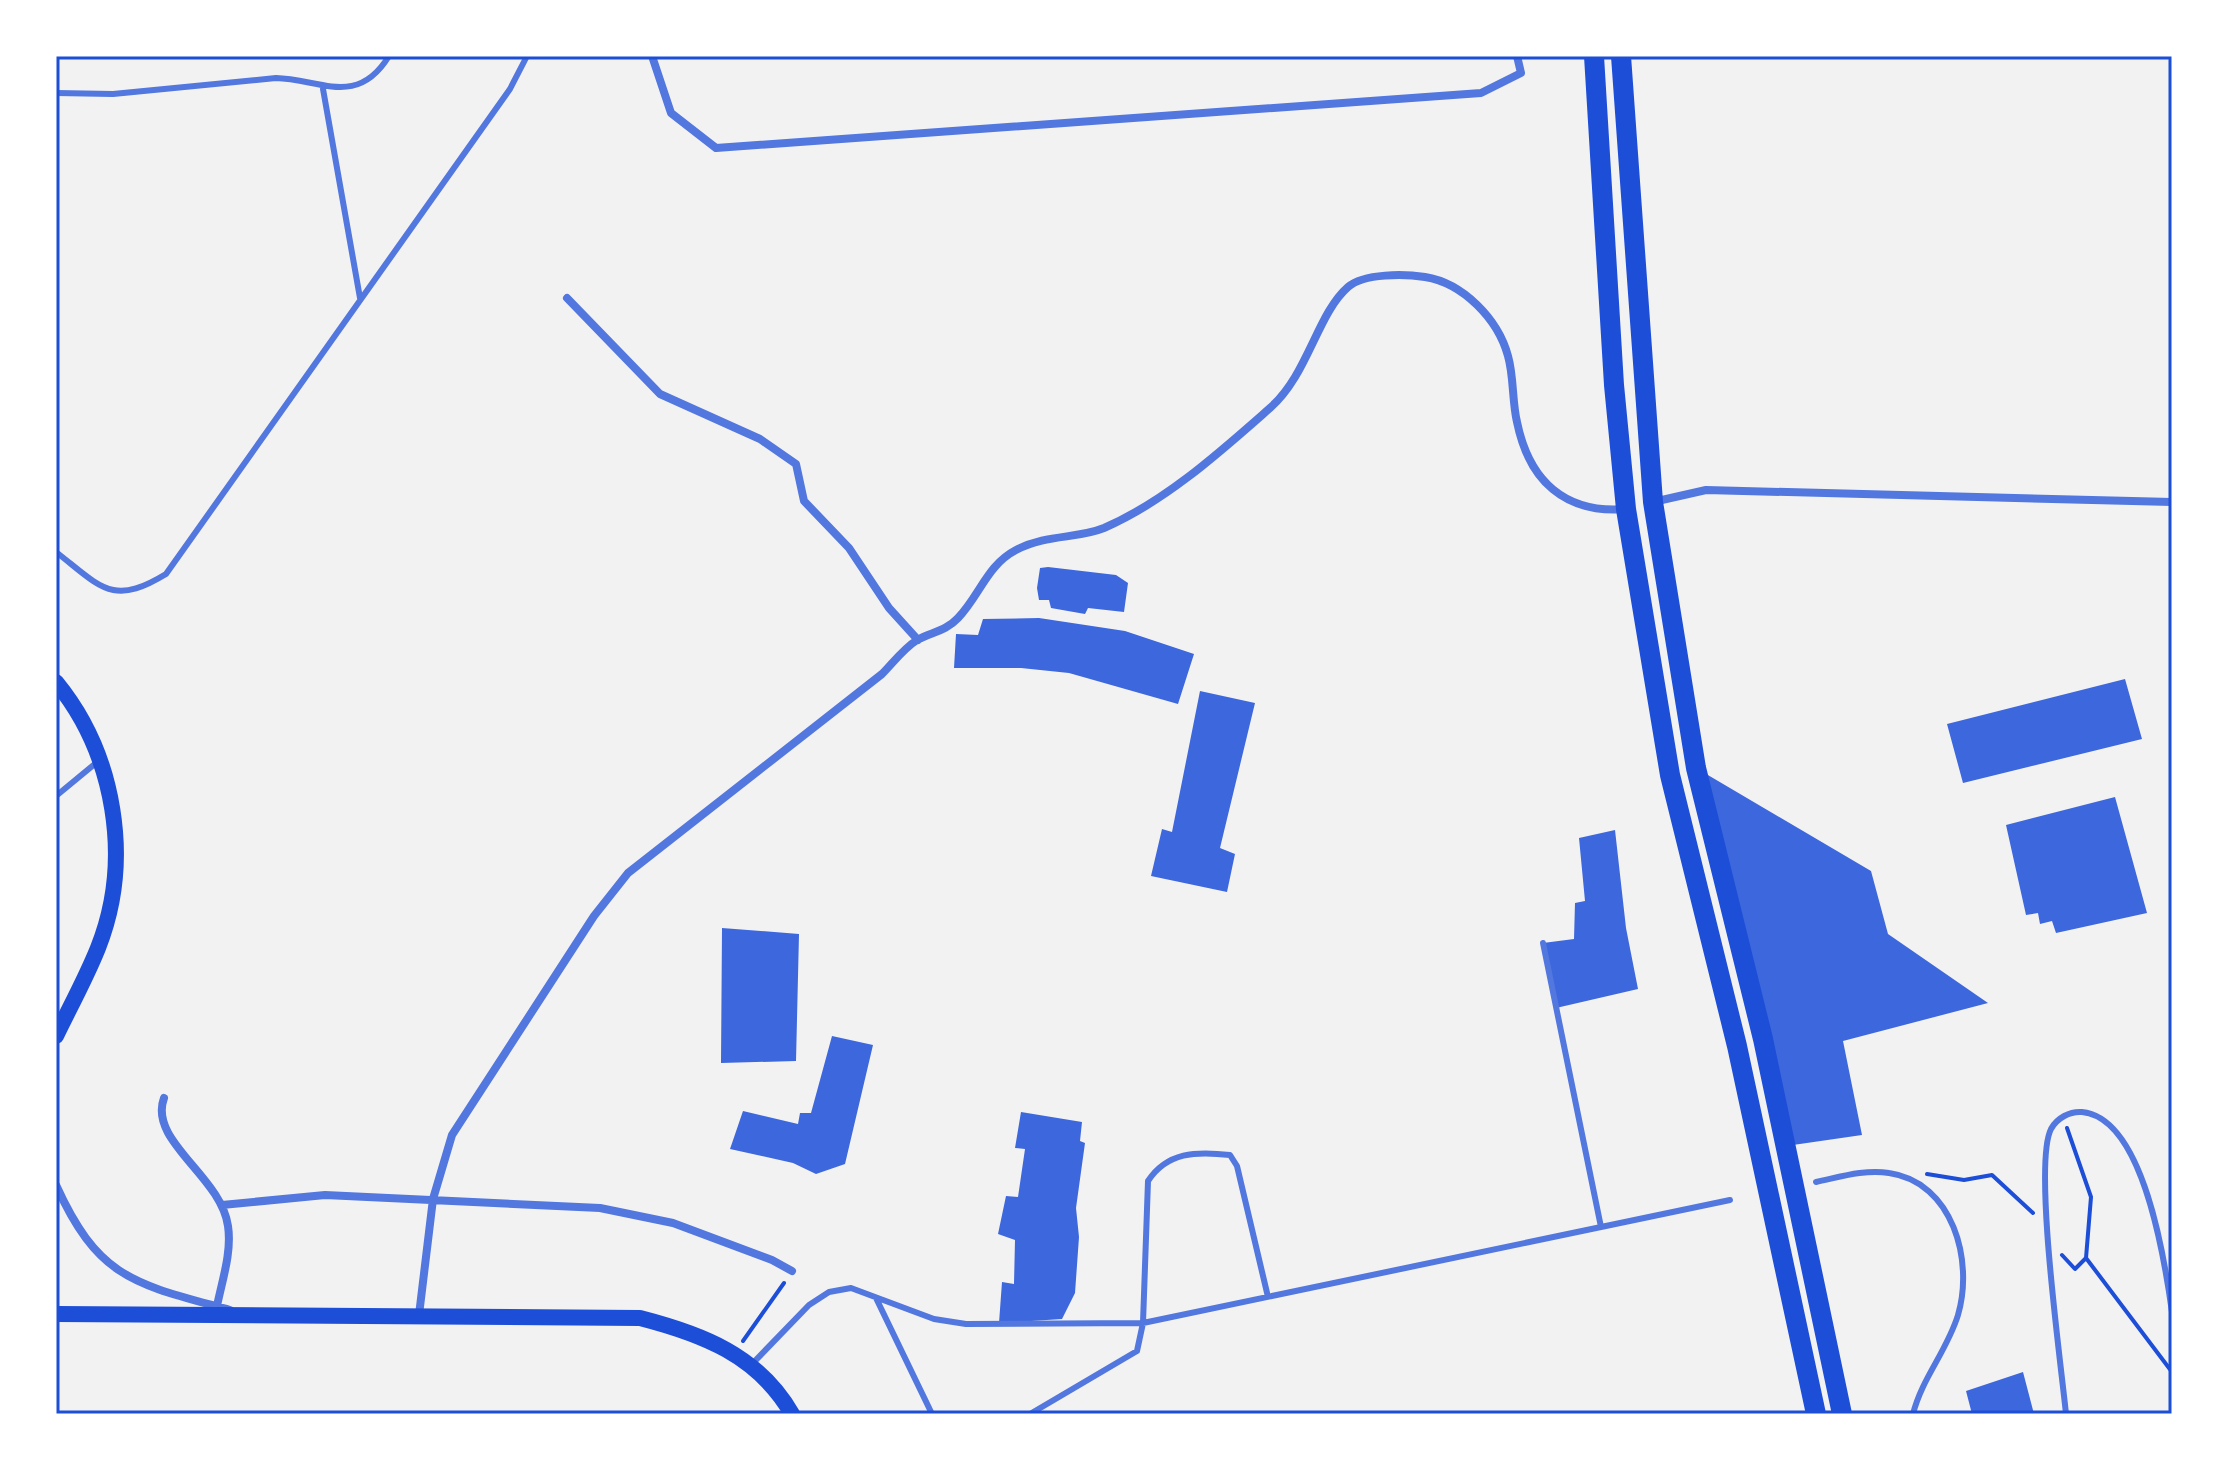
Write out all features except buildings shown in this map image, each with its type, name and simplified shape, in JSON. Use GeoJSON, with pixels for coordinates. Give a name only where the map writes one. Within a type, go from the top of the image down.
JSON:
{"type":"FeatureCollection","features":[{"type":"Feature","properties":{"kind":"main road"},"geometry":{"type":"LineString","coordinates":[[1594,56],[1614,385],[1626,509],[1670,775],[1737,1046],[1816,1414]]}},
{"type":"Feature","properties":{"kind":"main road"},"geometry":{"type":"LineString","coordinates":[[1621,56],[1653,502],[1696,768],[1763,1039],[1842,1414]]}},
{"type":"Feature","properties":{"kind":"main road"},"geometry":{"type":"LineString","coordinates":[[56,682],[73,702],[102,758],[111,795],[116,851],[99,945],[56,1036]]}},
{"type":"Feature","properties":{"kind":"main road"},"geometry":{"type":"LineString","coordinates":[[56,1314],[640,1318],[695,1332],[734,1353],[750,1366],[792,1414]]}},
{"type":"Feature","properties":{"kind":"street"},"geometry":{"type":"LineString","coordinates":[[652,56],[671,113],[716,148],[1481,93],[1521,73],[1517,56]]}},
{"type":"Feature","properties":{"kind":"street"},"geometry":{"type":"LineString","coordinates":[[419,1315],[433,1199],[452,1135],[594,916],[628,873],[882,674],[918,640],[942,632],[959,617],[986,574],[1014,551],[1050,536],[1102,529],[1172,489],[1274,405],[1306,364],[1328,317],[1349,286],[1371,277],[1426,277],[1465,293],[1491,320],[1508,355],[1517,422],[1525,451],[1545,486],[1575,504],[1602,511],[1626,509]]}},
{"type":"Feature","properties":{"kind":"street"},"geometry":{"type":"LineString","coordinates":[[567,298],[660,394],[760,439],[796,464],[804,501],[849,548],[889,608],[918,640]]}},
{"type":"Feature","properties":{"kind":"street"},"geometry":{"type":"LineString","coordinates":[[1653,502],[1706,490],[2172,502]]}},
{"type":"Feature","properties":{"kind":"street"},"geometry":{"type":"LineString","coordinates":[[164,1098],[160,1110],[163,1126],[175,1146],[208,1180],[222,1205],[228,1226],[227,1255],[217,1306]]}},
{"type":"Feature","properties":{"kind":"street"},"geometry":{"type":"LineString","coordinates":[[56,1185],[74,1222],[111,1268],[143,1286],[249,1315]]}},
{"type":"Feature","properties":{"kind":"street"},"geometry":{"type":"LineString","coordinates":[[222,1205],[325,1195],[600,1208],[673,1223],[772,1260],[792,1271]]}},
{"type":"Feature","properties":{"kind":"lane"},"geometry":{"type":"LineString","coordinates":[[56,93],[113,94],[276,78],[296,79],[323,89],[351,86],[373,75],[389,56]]}},
{"type":"Feature","properties":{"kind":"lane"},"geometry":{"type":"LineString","coordinates":[[56,552],[95,582],[119,593],[140,590],[166,574],[510,89],[527,56]]}},
{"type":"Feature","properties":{"kind":"lane"},"geometry":{"type":"LineString","coordinates":[[323,89],[360,299]]}},
{"type":"Feature","properties":{"kind":"lane"},"geometry":{"type":"LineString","coordinates":[[56,796],[102,758]]}},
{"type":"Feature","properties":{"kind":"lane"},"geometry":{"type":"LineString","coordinates":[[1543,943],[1601,1227]]}},
{"type":"Feature","properties":{"kind":"lane"},"geometry":{"type":"LineString","coordinates":[[2066,1414],[2043,1170],[2051,1129],[2063,1116],[2077,1112],[2095,1114],[2112,1126],[2150,1198],[2163,1243],[2172,1312]]}},
{"type":"Feature","properties":{"kind":"lane"},"geometry":{"type":"LineString","coordinates":[[1030,1414],[1137,1351],[1143,1323],[1148,1181],[1157,1167],[1170,1157],[1230,1155],[1237,1166],[1268,1297]]}},
{"type":"Feature","properties":{"kind":"lane"},"geometry":{"type":"LineString","coordinates":[[1816,1182],[1859,1173],[1890,1173],[1913,1181],[1943,1204],[1962,1250],[1959,1314],[1933,1374],[1923,1380],[1912,1414]]}},
{"type":"Feature","properties":{"kind":"lane"},"geometry":{"type":"LineString","coordinates":[[750,1366],[809,1305],[829,1292],[851,1288],[934,1319],[966,1324],[1143,1323],[1730,1200]]}},
{"type":"Feature","properties":{"kind":"lane"},"geometry":{"type":"LineString","coordinates":[[876,1297],[932,1414]]}},
{"type":"Feature","properties":{"kind":"path"},"geometry":{"type":"LineString","coordinates":[[2050,1240],[2075,1269],[2086,1258],[2091,1197],[2063,1116]]}},
{"type":"Feature","properties":{"kind":"path"},"geometry":{"type":"LineString","coordinates":[[1913,1181],[1934,1172],[1964,1180],[1992,1175],[2049,1230]]}},
{"type":"Feature","properties":{"kind":"path"},"geometry":{"type":"LineString","coordinates":[[2086,1258],[2172,1372]]}},
{"type":"Feature","properties":{"kind":"path"},"geometry":{"type":"LineString","coordinates":[[734,1353],[792,1271]]}}]}
